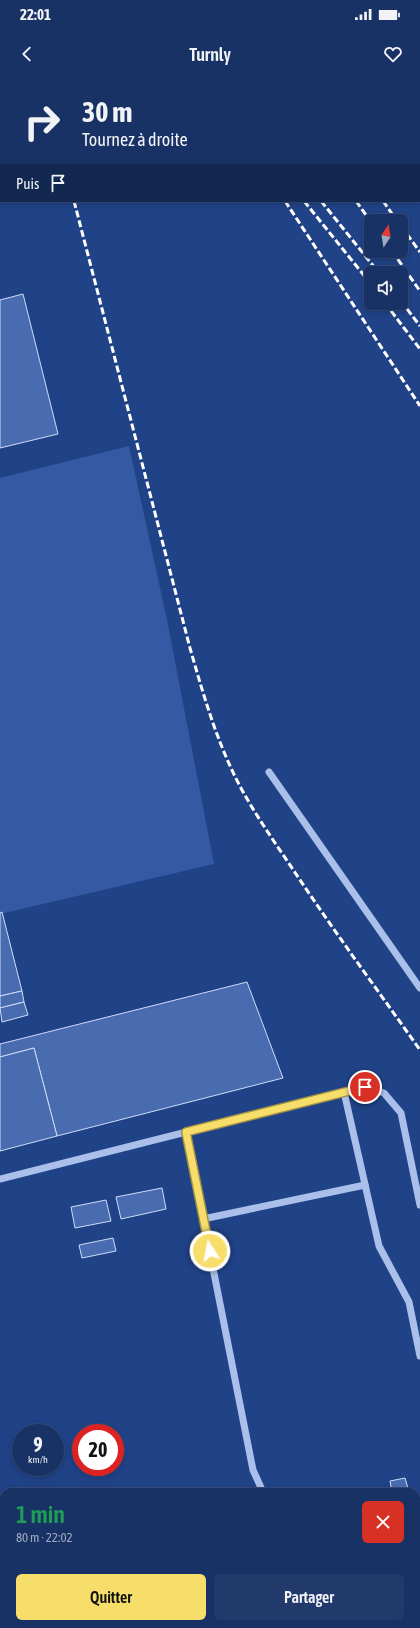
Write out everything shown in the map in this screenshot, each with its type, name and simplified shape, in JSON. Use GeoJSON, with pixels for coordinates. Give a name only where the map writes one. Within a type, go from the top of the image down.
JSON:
{"type":"FeatureCollection","features":[{"type":"Feature","properties":{"kind":"lane"},"geometry":{"type":"LineString","coordinates":[[269,772],[420,988]]}},
{"type":"Feature","properties":{"kind":"lane"},"geometry":{"type":"LineString","coordinates":[[0,1179],[365,1087],[384,1093],[401,1113],[420,1205]]}},
{"type":"Feature","properties":{"kind":"lane"},"geometry":{"type":"LineString","coordinates":[[344,1092],[379,1246],[409,1302],[420,1356]]}},
{"type":"Feature","properties":{"kind":"lane"},"geometry":{"type":"LineString","coordinates":[[186,1132],[253,1470],[261,1488]]}},
{"type":"Feature","properties":{"kind":"lane"},"geometry":{"type":"LineString","coordinates":[[203,1220],[365,1185]]}},
{"type":"Feature","properties":{"kind":"shaded area"},"geometry":{"type":"Polygon","coordinates":[[[129,446],[167,620],[214,864],[0,914],[0,478],[129,446]]]}},
{"type":"Feature","properties":{"kind":"building"},"geometry":{"type":"Polygon","coordinates":[[[23,294],[58,434],[0,448],[0,300],[23,294]]]}},
{"type":"Feature","properties":{"kind":"building"},"geometry":{"type":"Polygon","coordinates":[[[2,912],[22,991],[0,996],[0,913],[2,912]]]}},
{"type":"Feature","properties":{"kind":"building"},"geometry":{"type":"Polygon","coordinates":[[[247,982],[283,1078],[57,1136],[34,1048],[0,1057],[0,1044],[247,982]]]}},
{"type":"Feature","properties":{"kind":"building"},"geometry":{"type":"Polygon","coordinates":[[[22,991],[24,1002],[0,1008],[0,996],[22,991]]]}},
{"type":"Feature","properties":{"kind":"building"},"geometry":{"type":"Polygon","coordinates":[[[24,1002],[28,1015],[2,1022],[0,1008],[24,1002]]]}},
{"type":"Feature","properties":{"kind":"building"},"geometry":{"type":"Polygon","coordinates":[[[34,1048],[57,1136],[0,1151],[0,1057],[34,1048]]]}},
{"type":"Feature","properties":{"kind":"building"},"geometry":{"type":"Polygon","coordinates":[[[162,1188],[166,1209],[121,1219],[116,1197],[162,1188]]]}},
{"type":"Feature","properties":{"kind":"building"},"geometry":{"type":"Polygon","coordinates":[[[106,1200],[111,1221],[75,1228],[71,1207],[106,1200]]]}},
{"type":"Feature","properties":{"kind":"building"},"geometry":{"type":"Polygon","coordinates":[[[113,1238],[116,1251],[82,1258],[79,1245],[113,1238]]]}},
{"type":"Feature","properties":{"kind":"building"},"geometry":{"type":"Polygon","coordinates":[[[405,1478],[408,1488],[391,1488],[390,1481],[405,1478]]]}},
{"type":"Feature","properties":{"kind":"railway"},"geometry":{"type":"LineString","coordinates":[[74,202],[190,648],[206,703],[219,739],[233,773],[268,833],[326,919],[420,1050]]}},
{"type":"Feature","properties":{"kind":"railway"},"geometry":{"type":"LineString","coordinates":[[286,202],[420,406]]}},
{"type":"Feature","properties":{"kind":"railway"},"geometry":{"type":"LineString","coordinates":[[305,202],[364,275]]}},
{"type":"Feature","properties":{"kind":"railway"},"geometry":{"type":"LineString","coordinates":[[322,202],[373,266]]}},
{"type":"Feature","properties":{"kind":"railway"},"geometry":{"type":"LineString","coordinates":[[357,202],[365,214]]}},
{"type":"Feature","properties":{"kind":"railway"},"geometry":{"type":"LineString","coordinates":[[384,202],[392,214]]}},
{"type":"Feature","properties":{"kind":"railway"},"geometry":{"type":"LineString","coordinates":[[408,236],[420,252]]}},
{"type":"Feature","properties":{"kind":"railway"},"geometry":{"type":"LineString","coordinates":[[397,258],[420,291]]}},
{"type":"Feature","properties":{"kind":"railway"},"geometry":{"type":"LineString","coordinates":[[390,310],[420,349]]}},
{"type":"Feature","properties":{"kind":"railway"},"geometry":{"type":"LineString","coordinates":[[408,310],[420,326]]}},
{"type":"Feature","properties":{"kind":"route"},"geometry":{"type":"LineString","coordinates":[[210,1251],[186,1132],[365,1087]]}}]}
